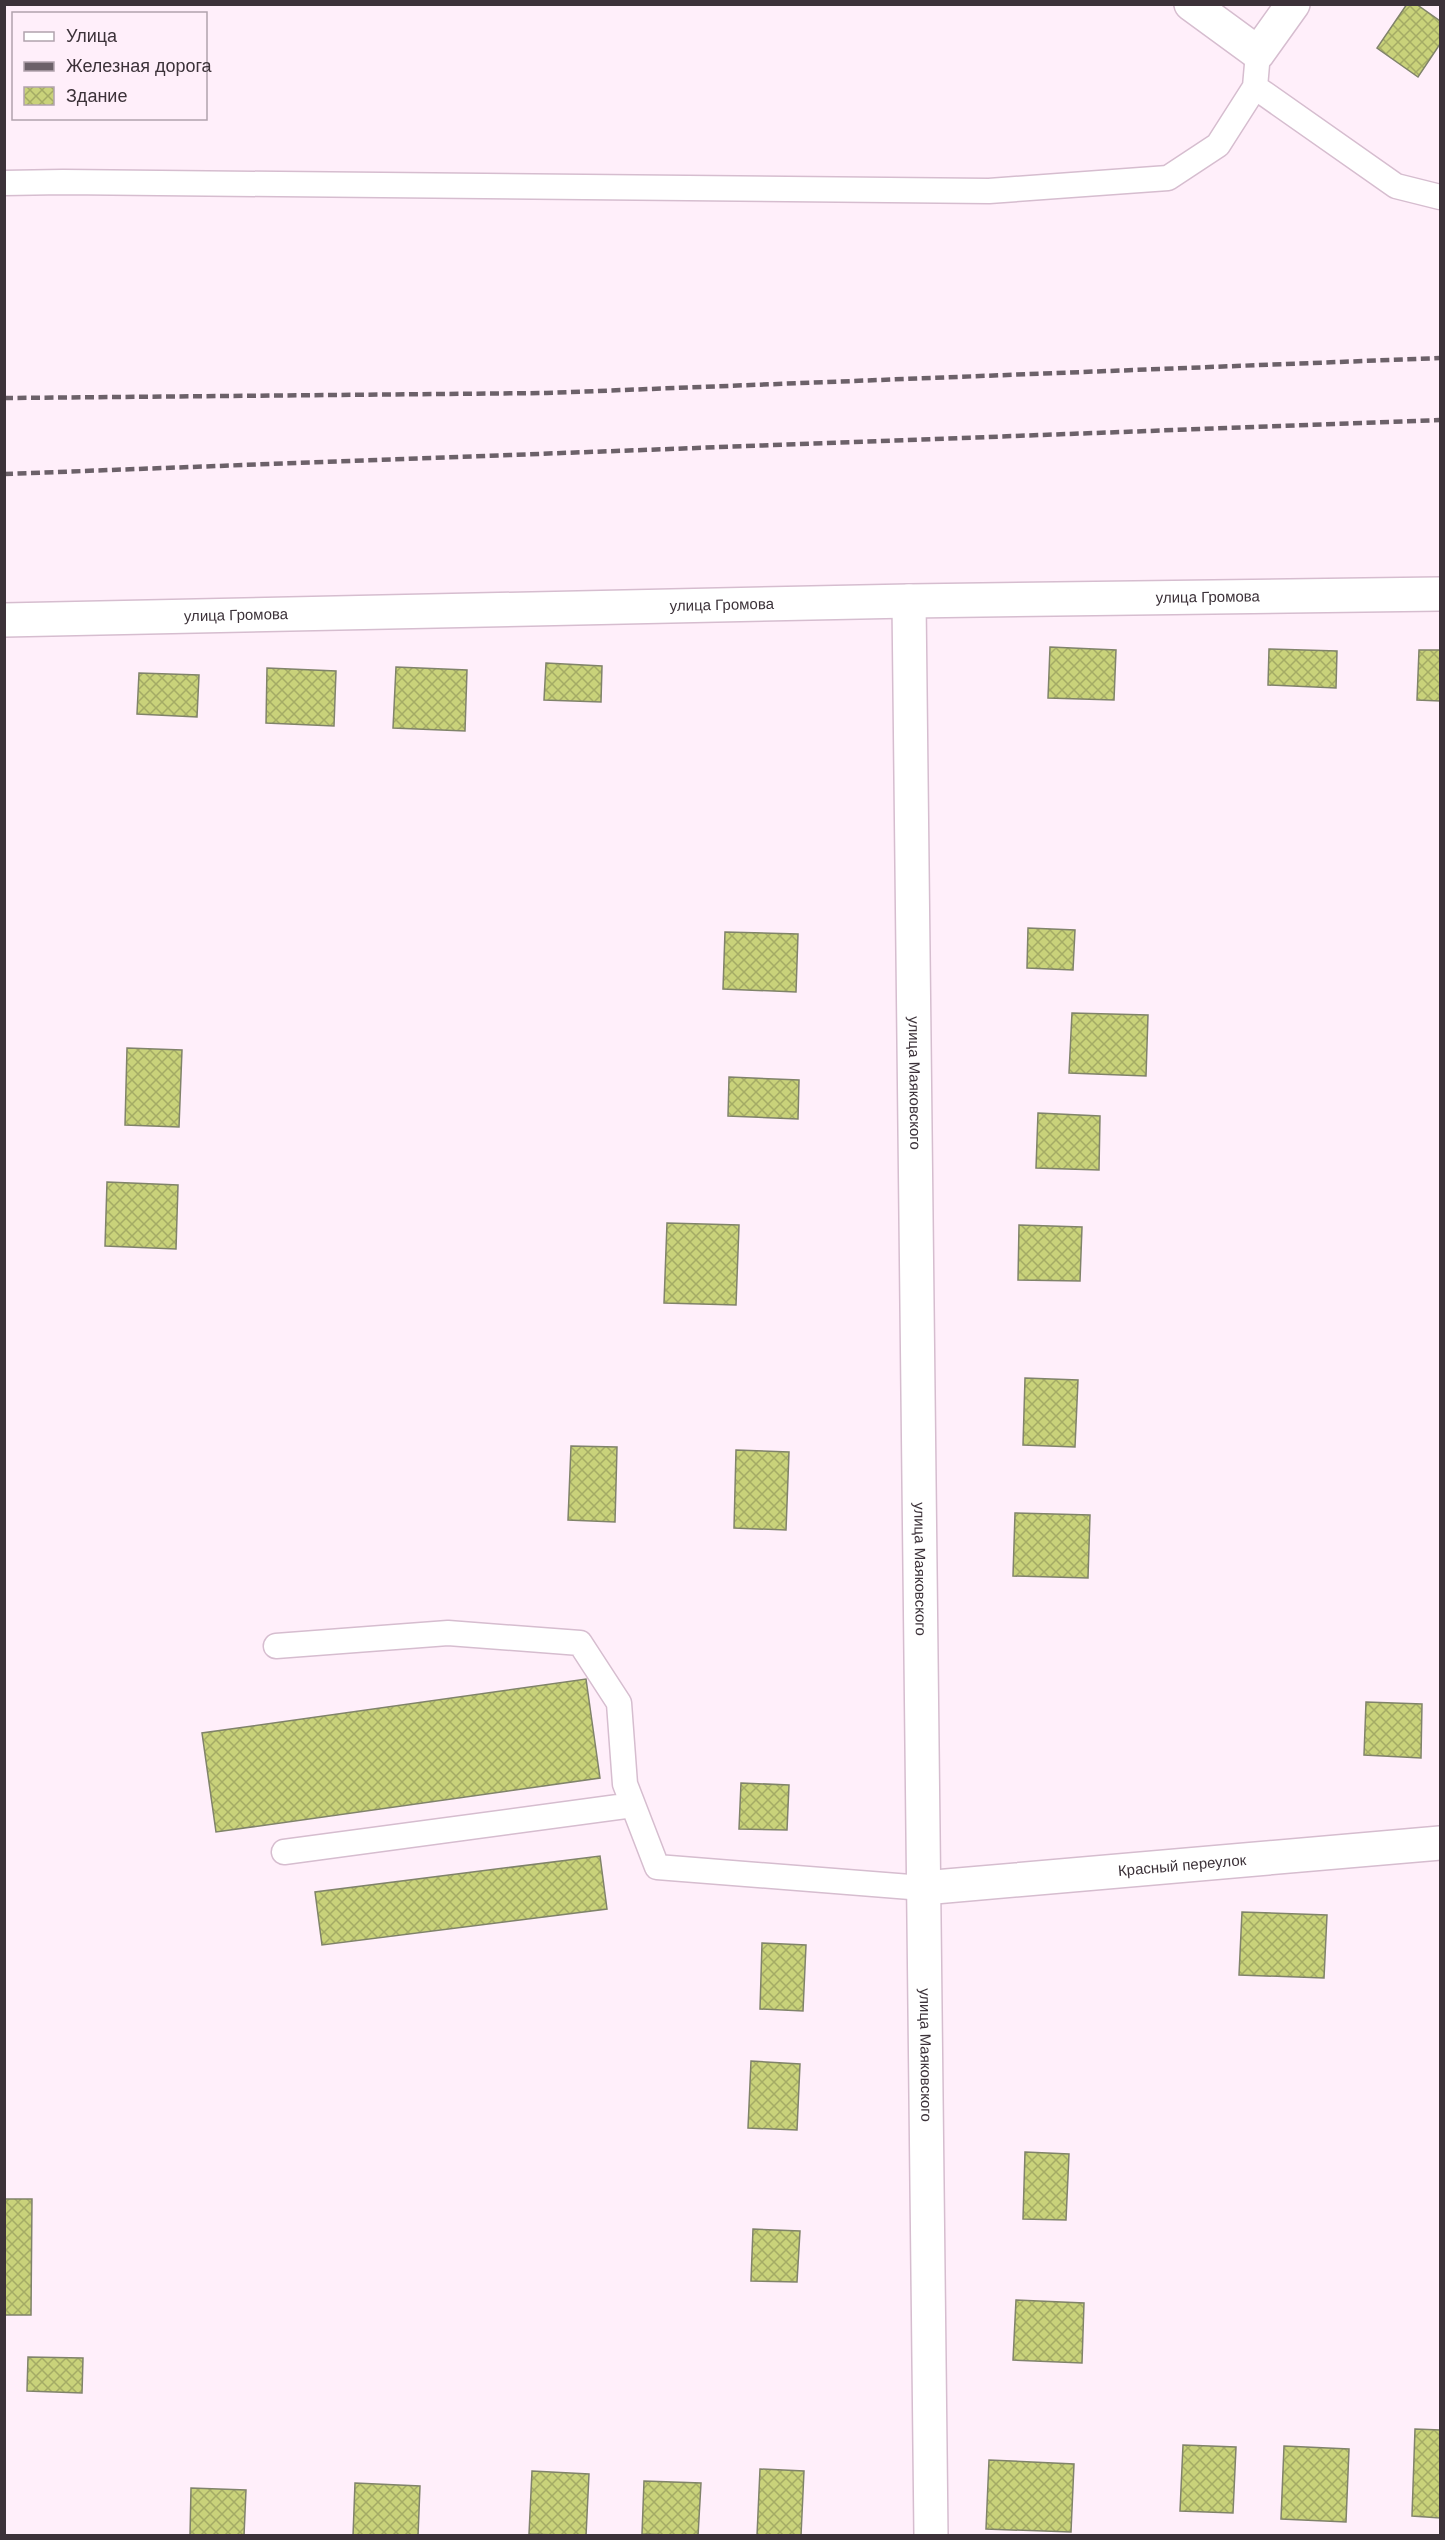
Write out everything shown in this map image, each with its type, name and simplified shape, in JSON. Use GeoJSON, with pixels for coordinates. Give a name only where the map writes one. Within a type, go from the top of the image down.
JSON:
{"type":"FeatureCollection","features":[{"type":"Feature","properties":{"kind":"street"},"geometry":{"type":"LineString","coordinates":[[1191,4],[1258,53],[1293,4]]}},
{"type":"Feature","properties":{"kind":"street","name":"улица Громова"},"geometry":{"type":"LineString","coordinates":[[4,620],[909,601],[1440,594]]}},
{"type":"Feature","properties":{"kind":"street","name":"улица Маяковского"},"geometry":{"type":"LineString","coordinates":[[909,601],[930,2535]]}},
{"type":"Feature","properties":{"kind":"street","name":"Красный переулок"},"geometry":{"type":"LineString","coordinates":[[924,1888],[1440,1843]]}},
{"type":"Feature","properties":{"kind":"lane"},"geometry":{"type":"LineString","coordinates":[[4,183],[989,191],[1168,178],[1218,145],[1255,87],[1258,53]]}},
{"type":"Feature","properties":{"kind":"lane"},"geometry":{"type":"LineString","coordinates":[[1255,87],[1396,186],[1440,197]]}},
{"type":"Feature","properties":{"kind":"lane"},"geometry":{"type":"LineString","coordinates":[[276,1646],[448,1633],[580,1643],[619,1703],[625,1784],[657,1867],[924,1888]]}},
{"type":"Feature","properties":{"kind":"lane"},"geometry":{"type":"LineString","coordinates":[[284,1852],[633,1805]]}},
{"type":"Feature","properties":{"kind":"building"},"geometry":{"type":"Polygon","coordinates":[[[1407,4],[1416,4],[1440,21],[1440,44],[1418,77],[1377,48],[1407,4]]]}},
{"type":"Feature","properties":{"kind":"building"},"geometry":{"type":"Polygon","coordinates":[[[1050,647],[1116,650],[1114,700],[1048,698],[1050,647]]]}},
{"type":"Feature","properties":{"kind":"building"},"geometry":{"type":"Polygon","coordinates":[[[1269,649],[1337,651],[1336,688],[1268,685],[1269,649]]]}},
{"type":"Feature","properties":{"kind":"building"},"geometry":{"type":"Polygon","coordinates":[[[1419,650],[1440,650],[1440,701],[1417,700],[1419,650]]]}},
{"type":"Feature","properties":{"kind":"building"},"geometry":{"type":"Polygon","coordinates":[[[546,663],[602,666],[601,702],[544,700],[546,663]]]}},
{"type":"Feature","properties":{"kind":"building"},"geometry":{"type":"Polygon","coordinates":[[[396,667],[467,670],[465,731],[393,728],[396,667]]]}},
{"type":"Feature","properties":{"kind":"building"},"geometry":{"type":"Polygon","coordinates":[[[267,668],[336,671],[334,726],[266,723],[267,668]]]}},
{"type":"Feature","properties":{"kind":"building"},"geometry":{"type":"Polygon","coordinates":[[[139,673],[199,675],[197,717],[137,714],[139,673]]]}},
{"type":"Feature","properties":{"kind":"building"},"geometry":{"type":"Polygon","coordinates":[[[1028,928],[1075,930],[1073,970],[1027,968],[1028,928]]]}},
{"type":"Feature","properties":{"kind":"building"},"geometry":{"type":"Polygon","coordinates":[[[725,932],[798,934],[796,992],[723,989],[725,932]]]}},
{"type":"Feature","properties":{"kind":"building"},"geometry":{"type":"Polygon","coordinates":[[[1072,1013],[1148,1015],[1146,1076],[1069,1073],[1072,1013]]]}},
{"type":"Feature","properties":{"kind":"building"},"geometry":{"type":"Polygon","coordinates":[[[127,1048],[182,1050],[179,1127],[125,1125],[127,1048]]]}},
{"type":"Feature","properties":{"kind":"building"},"geometry":{"type":"Polygon","coordinates":[[[729,1077],[799,1080],[798,1119],[728,1116],[729,1077]]]}},
{"type":"Feature","properties":{"kind":"building"},"geometry":{"type":"Polygon","coordinates":[[[1038,1113],[1100,1116],[1099,1170],[1036,1168],[1038,1113]]]}},
{"type":"Feature","properties":{"kind":"building"},"geometry":{"type":"Polygon","coordinates":[[[107,1182],[178,1185],[176,1249],[105,1246],[107,1182]]]}},
{"type":"Feature","properties":{"kind":"building"},"geometry":{"type":"Polygon","coordinates":[[[667,1223],[739,1225],[736,1305],[664,1303],[667,1223]]]}},
{"type":"Feature","properties":{"kind":"building"},"geometry":{"type":"Polygon","coordinates":[[[1019,1225],[1082,1227],[1080,1281],[1018,1280],[1019,1225]]]}},
{"type":"Feature","properties":{"kind":"building"},"geometry":{"type":"Polygon","coordinates":[[[1025,1378],[1078,1380],[1075,1447],[1023,1445],[1025,1378]]]}},
{"type":"Feature","properties":{"kind":"building"},"geometry":{"type":"Polygon","coordinates":[[[571,1446],[617,1447],[615,1522],[568,1520],[571,1446]]]}},
{"type":"Feature","properties":{"kind":"building"},"geometry":{"type":"Polygon","coordinates":[[[736,1450],[789,1452],[786,1530],[734,1528],[736,1450]]]}},
{"type":"Feature","properties":{"kind":"building"},"geometry":{"type":"Polygon","coordinates":[[[1015,1513],[1090,1515],[1088,1578],[1013,1576],[1015,1513]]]}},
{"type":"Feature","properties":{"kind":"building"},"geometry":{"type":"Polygon","coordinates":[[[586,1679],[600,1778],[216,1832],[202,1733],[586,1679]]]}},
{"type":"Feature","properties":{"kind":"building"},"geometry":{"type":"Polygon","coordinates":[[[1366,1702],[1422,1704],[1421,1758],[1364,1755],[1366,1702]]]}},
{"type":"Feature","properties":{"kind":"building"},"geometry":{"type":"Polygon","coordinates":[[[741,1783],[789,1785],[787,1830],[739,1829],[741,1783]]]}},
{"type":"Feature","properties":{"kind":"building"},"geometry":{"type":"Polygon","coordinates":[[[600,1856],[607,1909],[322,1945],[315,1892],[600,1856]]]}},
{"type":"Feature","properties":{"kind":"building"},"geometry":{"type":"Polygon","coordinates":[[[1242,1912],[1327,1915],[1324,1978],[1239,1975],[1242,1912]]]}},
{"type":"Feature","properties":{"kind":"building"},"geometry":{"type":"Polygon","coordinates":[[[762,1943],[806,1945],[803,2011],[760,2009],[762,1943]]]}},
{"type":"Feature","properties":{"kind":"building"},"geometry":{"type":"Polygon","coordinates":[[[751,2061],[800,2064],[797,2130],[748,2128],[751,2061]]]}},
{"type":"Feature","properties":{"kind":"building"},"geometry":{"type":"Polygon","coordinates":[[[1025,2152],[1069,2154],[1066,2220],[1023,2219],[1025,2152]]]}},
{"type":"Feature","properties":{"kind":"building"},"geometry":{"type":"Polygon","coordinates":[[[4,2199],[32,2199],[31,2315],[4,2315],[4,2199]]]}},
{"type":"Feature","properties":{"kind":"building"},"geometry":{"type":"Polygon","coordinates":[[[753,2229],[800,2231],[797,2282],[751,2281],[753,2229]]]}},
{"type":"Feature","properties":{"kind":"building"},"geometry":{"type":"Polygon","coordinates":[[[1016,2300],[1084,2303],[1082,2363],[1013,2360],[1016,2300]]]}},
{"type":"Feature","properties":{"kind":"building"},"geometry":{"type":"Polygon","coordinates":[[[28,2357],[83,2358],[82,2393],[27,2391],[28,2357]]]}},
{"type":"Feature","properties":{"kind":"building"},"geometry":{"type":"Polygon","coordinates":[[[1415,2429],[1440,2430],[1440,2518],[1412,2516],[1415,2429]]]}},
{"type":"Feature","properties":{"kind":"building"},"geometry":{"type":"Polygon","coordinates":[[[1183,2445],[1236,2447],[1233,2513],[1180,2511],[1183,2445]]]}},
{"type":"Feature","properties":{"kind":"building"},"geometry":{"type":"Polygon","coordinates":[[[1284,2446],[1349,2449],[1346,2522],[1281,2519],[1284,2446]]]}},
{"type":"Feature","properties":{"kind":"building"},"geometry":{"type":"Polygon","coordinates":[[[989,2460],[1074,2464],[1071,2532],[986,2529],[989,2460]]]}},
{"type":"Feature","properties":{"kind":"building"},"geometry":{"type":"Polygon","coordinates":[[[760,2469],[804,2471],[801,2536],[757,2536],[760,2469]]]}},
{"type":"Feature","properties":{"kind":"building"},"geometry":{"type":"Polygon","coordinates":[[[532,2471],[589,2474],[586,2536],[529,2534],[532,2471]]]}},
{"type":"Feature","properties":{"kind":"building"},"geometry":{"type":"Polygon","coordinates":[[[644,2481],[701,2483],[698,2536],[642,2534],[644,2481]]]}},
{"type":"Feature","properties":{"kind":"building"},"geometry":{"type":"Polygon","coordinates":[[[355,2483],[420,2486],[418,2536],[353,2536],[355,2483]]]}},
{"type":"Feature","properties":{"kind":"building"},"geometry":{"type":"Polygon","coordinates":[[[191,2488],[246,2490],[244,2536],[190,2536],[191,2488]]]}},
{"type":"Feature","properties":{"kind":"railway"},"geometry":{"type":"LineString","coordinates":[[4,398],[547,393],[1440,358]]}},
{"type":"Feature","properties":{"kind":"railway"},"geometry":{"type":"LineString","coordinates":[[4,474],[1440,420]]}}]}
